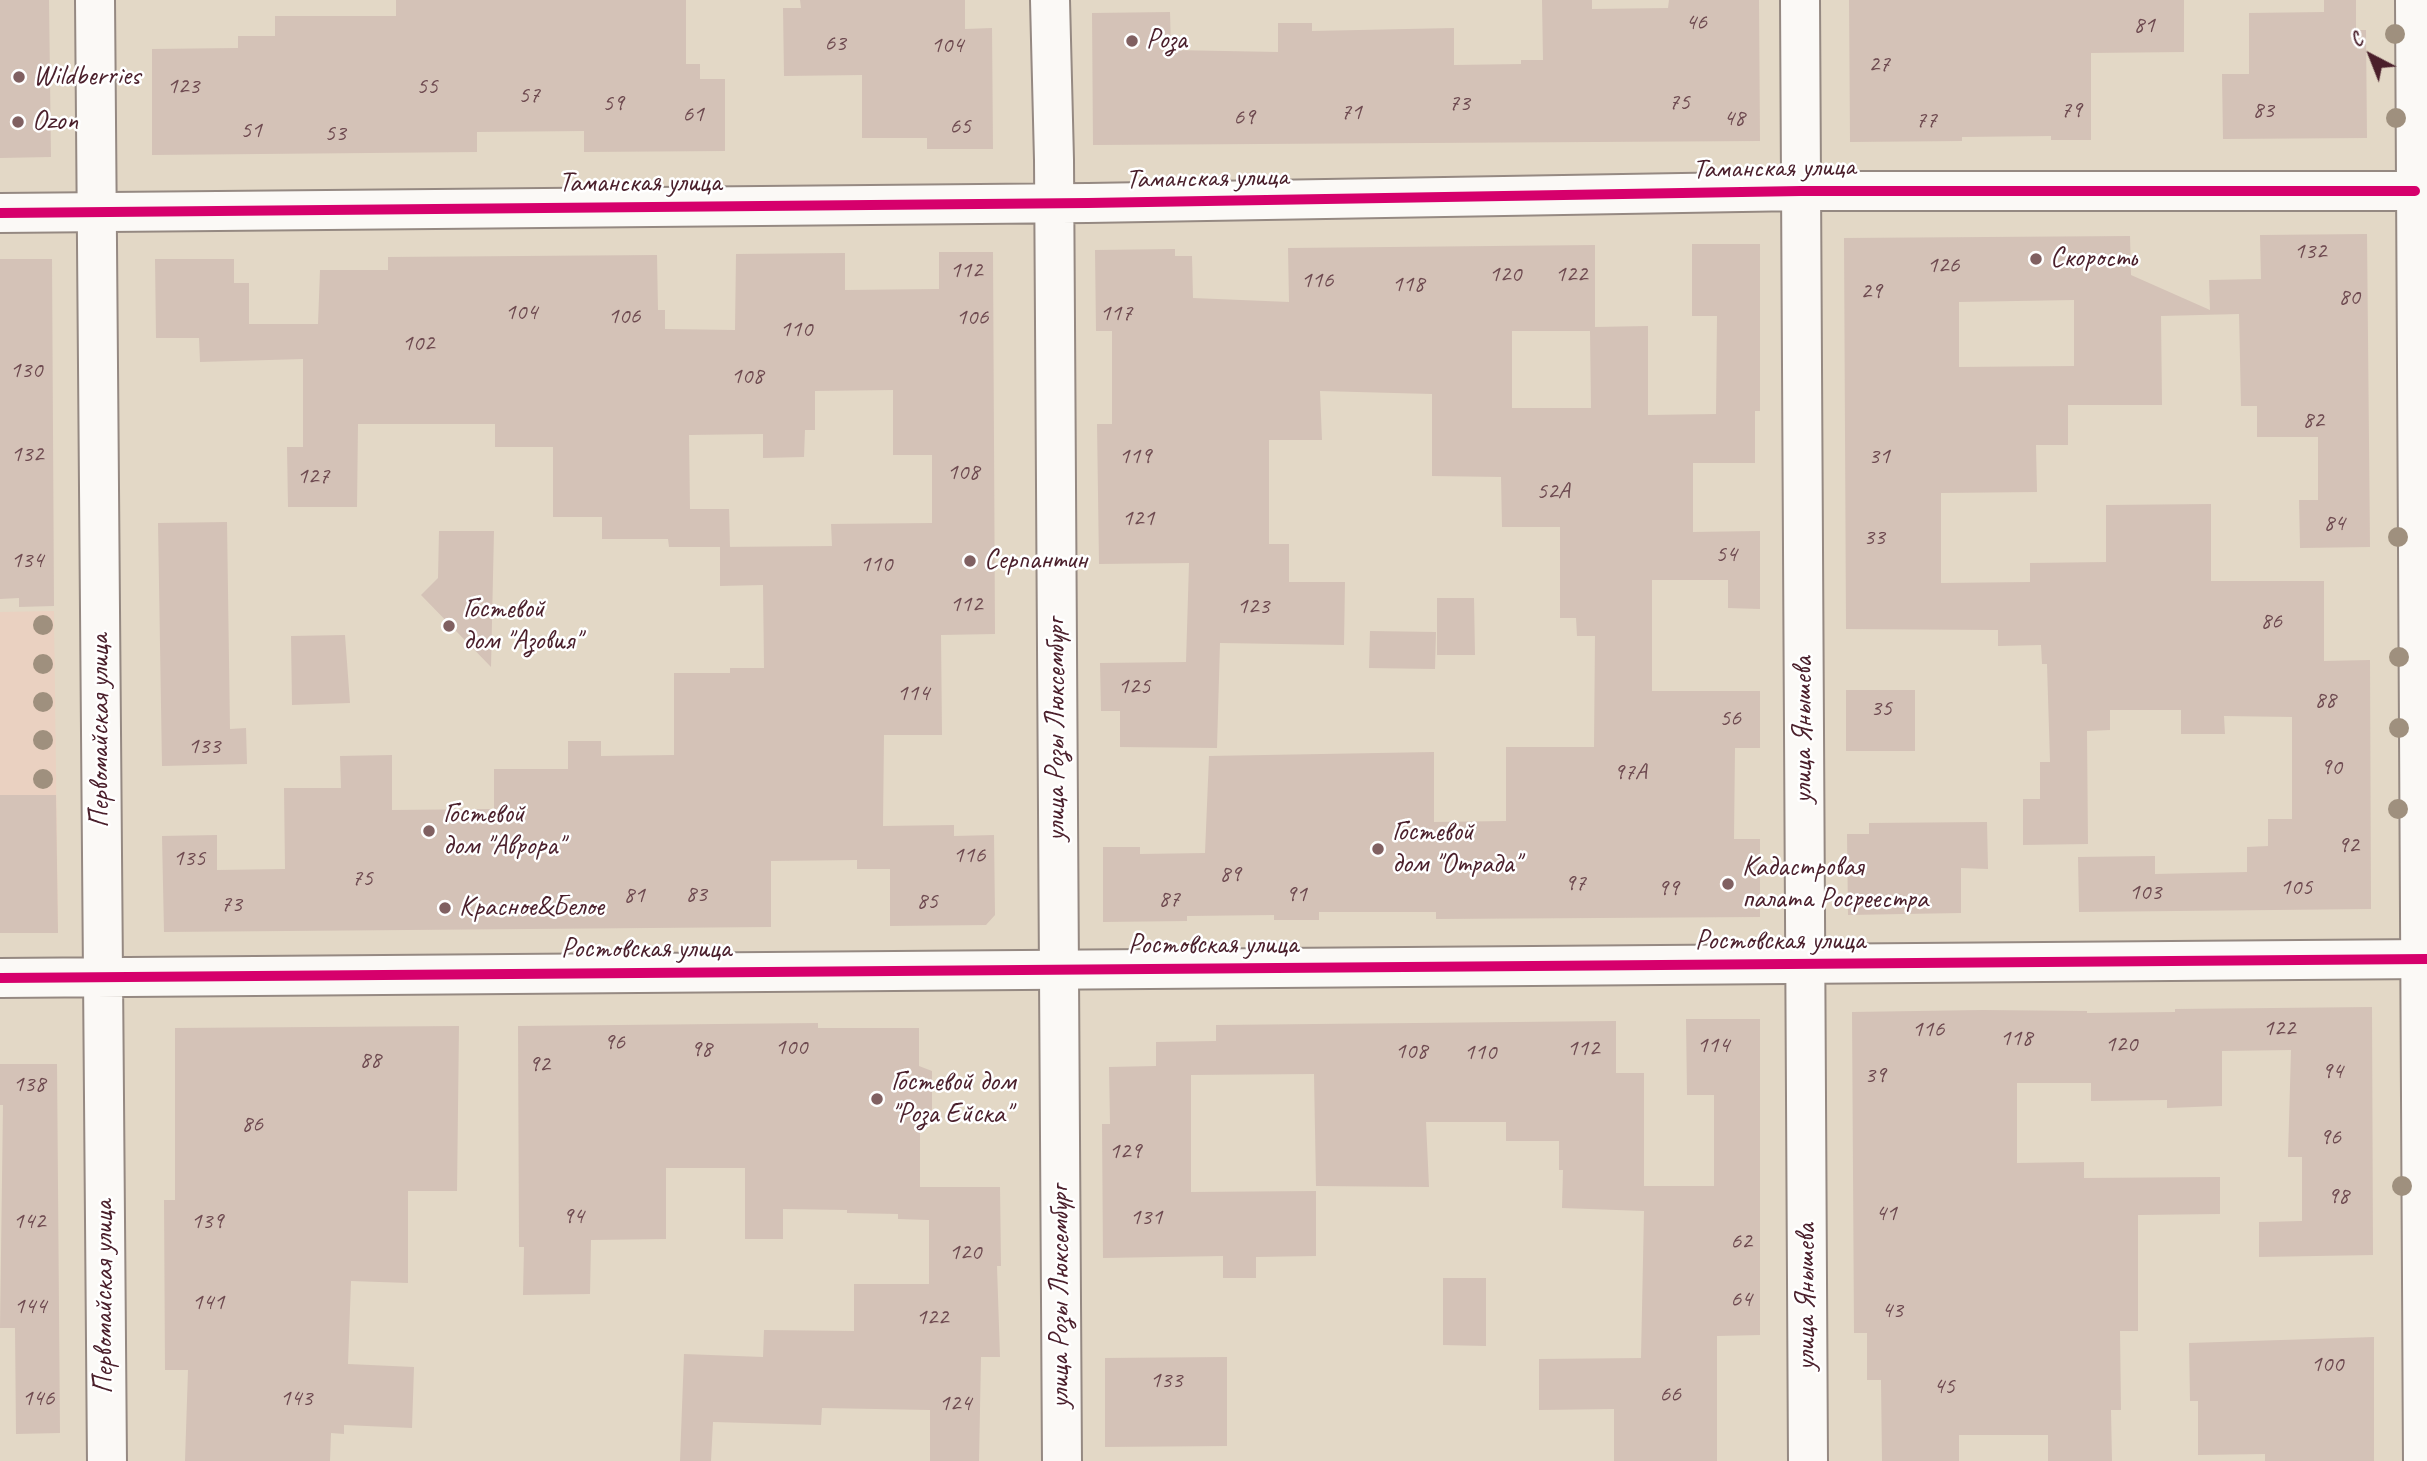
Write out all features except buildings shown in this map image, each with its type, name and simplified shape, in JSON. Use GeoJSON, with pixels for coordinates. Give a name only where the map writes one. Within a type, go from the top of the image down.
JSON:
{"type":"FeatureCollection","features":[{"type":"Feature","properties":{"kind":"street","name":"Первомайская улица"},"geometry":{"type":"LineString","coordinates":[[95,0],[107,1461]]}},
{"type":"Feature","properties":{"kind":"street","name":"улица Розы Люксембург"},"geometry":{"type":"LineString","coordinates":[[1050,0],[1054,204],[1062,1461]]}},
{"type":"Feature","properties":{"kind":"street","name":"улица Янышева"},"geometry":{"type":"LineString","coordinates":[[1800,0],[1808,1461]]}},
{"type":"Feature","properties":{"kind":"street"},"geometry":{"type":"LineString","coordinates":[[2415,0],[2423,959],[2423,1461]]}},
{"type":"Feature","properties":{"kind":"street","name":"Таманская улица"},"geometry":{"type":"LineString","coordinates":[[0,212],[1054,204],[1801,191],[2415,191]]}},
{"type":"Feature","properties":{"kind":"street","name":"Ростовская улица"},"geometry":{"type":"LineString","coordinates":[[0,978],[2423,959]]}},
{"type":"Feature","properties":{"kind":"shaded area"},"geometry":{"type":"Polygon","coordinates":[[[54,611],[58,933],[0,933],[0,612],[54,611]]]}},
{"type":"Feature","properties":{"kind":"cycle path"},"geometry":{"type":"LineString","coordinates":[[0,213],[1088,203],[1801,191],[2415,191]]}},
{"type":"Feature","properties":{"kind":"cycle path"},"geometry":{"type":"LineString","coordinates":[[0,978],[2427,959]]}},
{"type":"Feature","properties":{"kind":"place","name":"Роза"},"geometry":{"type":"Point","coordinates":[1132,41]}},
{"type":"Feature","properties":{"kind":"place","name":"Wildberries"},"geometry":{"type":"Point","coordinates":[19,77]}},
{"type":"Feature","properties":{"kind":"place","name":"Ozon"},"geometry":{"type":"Point","coordinates":[18,122]}},
{"type":"Feature","properties":{"kind":"place","name":"Скорость"},"geometry":{"type":"Point","coordinates":[2036,259]}},
{"type":"Feature","properties":{"kind":"place","name":"Серпантин"},"geometry":{"type":"Point","coordinates":[970,561]}},
{"type":"Feature","properties":{"kind":"place","name":"Гостевой дом \"Азовия\""},"geometry":{"type":"Point","coordinates":[449,626]}},
{"type":"Feature","properties":{"kind":"place","name":"Гостевой дом \"Аврора\""},"geometry":{"type":"Point","coordinates":[429,831]}},
{"type":"Feature","properties":{"kind":"place","name":"Гостевой дом \"Отрада\""},"geometry":{"type":"Point","coordinates":[1378,849]}},
{"type":"Feature","properties":{"kind":"place","name":"Кадастровая палата Росреестра"},"geometry":{"type":"Point","coordinates":[1728,884]}},
{"type":"Feature","properties":{"kind":"place","name":"Красное&Белое"},"geometry":{"type":"Point","coordinates":[445,908]}},
{"type":"Feature","properties":{"kind":"place","name":"Гостевой дом \"Роза Ейска\""},"geometry":{"type":"Point","coordinates":[877,1099]}}]}
